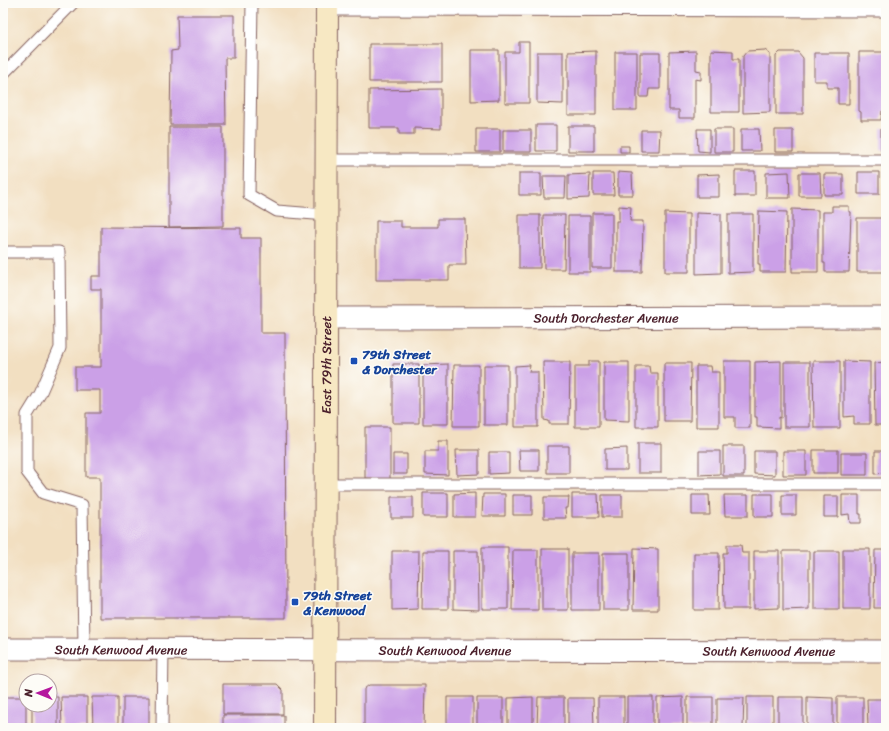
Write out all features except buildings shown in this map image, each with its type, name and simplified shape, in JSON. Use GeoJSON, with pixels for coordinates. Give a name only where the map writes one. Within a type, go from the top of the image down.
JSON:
{"type":"FeatureCollection","features":[{"type":"Feature","properties":{"kind":"main road","name":"East 79th Street"},"geometry":{"type":"LineString","coordinates":[[325,728],[327,4]]}},
{"type":"Feature","properties":{"kind":"street"},"geometry":{"type":"LineString","coordinates":[[327,4],[886,6]]}},
{"type":"Feature","properties":{"kind":"street","name":"South Dorchester Avenue"},"geometry":{"type":"LineString","coordinates":[[326,318],[886,317]]}},
{"type":"Feature","properties":{"kind":"street","name":"South Kenwood Avenue"},"geometry":{"type":"LineString","coordinates":[[3,649],[886,651]]}},
{"type":"Feature","properties":{"kind":"lane"},"geometry":{"type":"LineString","coordinates":[[3,74],[73,3]]}},
{"type":"Feature","properties":{"kind":"lane"},"geometry":{"type":"LineString","coordinates":[[252,3],[249,195],[277,211],[327,215]]}},
{"type":"Feature","properties":{"kind":"lane"},"geometry":{"type":"LineString","coordinates":[[326,160],[886,160]]}},
{"type":"Feature","properties":{"kind":"lane"},"geometry":{"type":"LineString","coordinates":[[3,252],[59,252],[60,348],[40,394],[27,415],[27,472],[43,493],[82,505],[84,649]]}},
{"type":"Feature","properties":{"kind":"lane"},"geometry":{"type":"LineString","coordinates":[[326,484],[886,484]]}},
{"type":"Feature","properties":{"kind":"lane"},"geometry":{"type":"LineString","coordinates":[[162,728],[163,649]]}},
{"type":"Feature","properties":{"kind":"place","name":"79th Street & Dorchester"},"geometry":{"type":"Point","coordinates":[354,361]}},
{"type":"Feature","properties":{"kind":"place","name":"79th Street & Kenwood"},"geometry":{"type":"Point","coordinates":[295,602]}}]}
